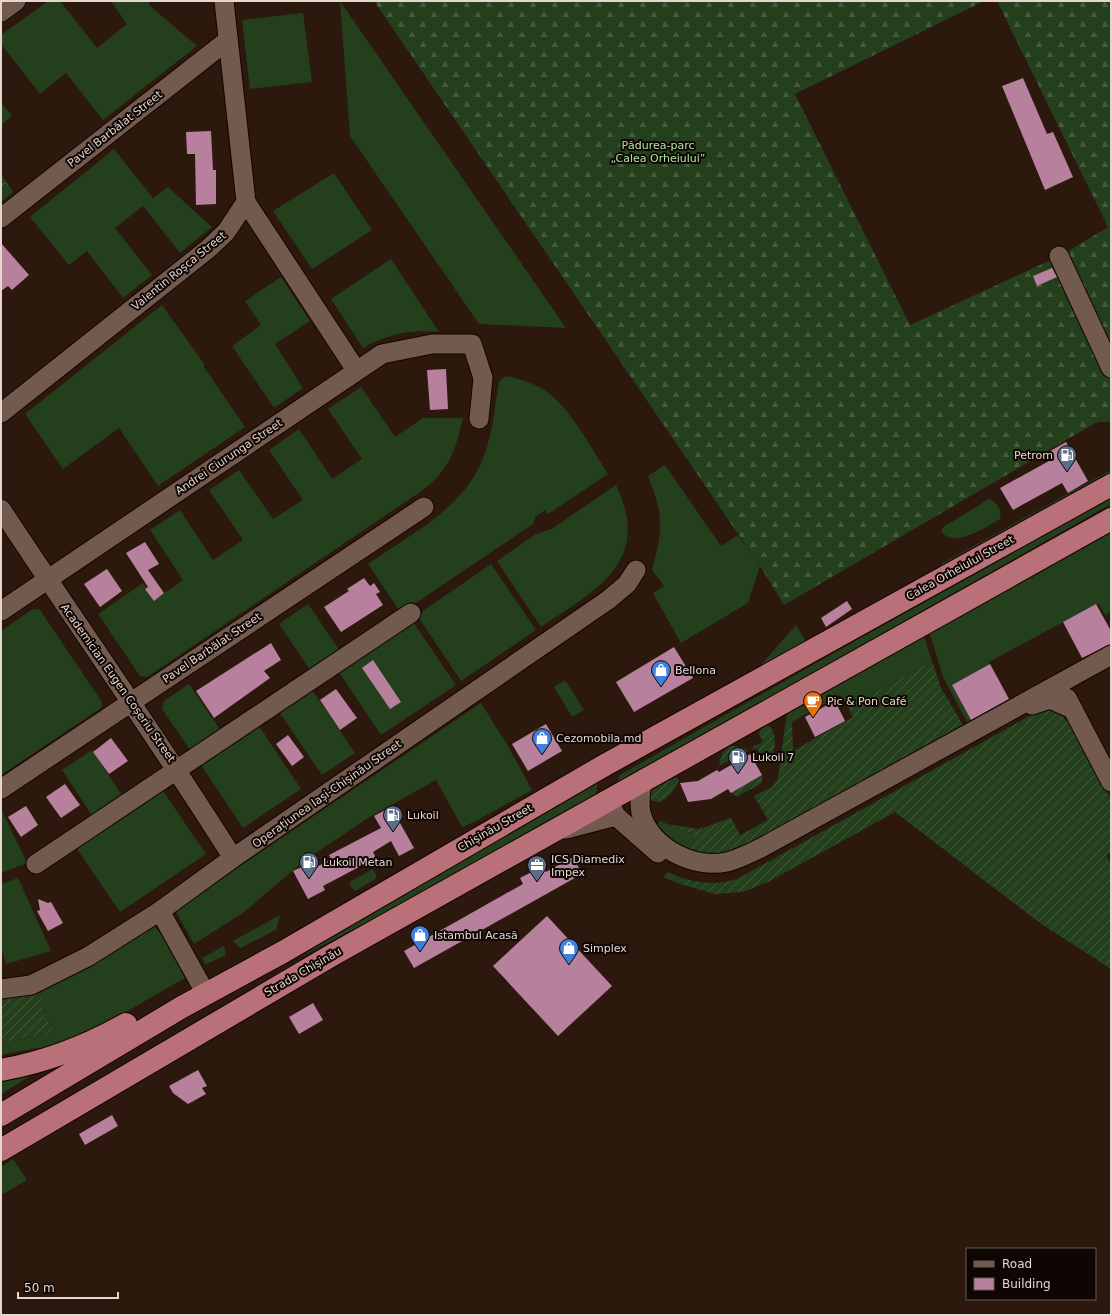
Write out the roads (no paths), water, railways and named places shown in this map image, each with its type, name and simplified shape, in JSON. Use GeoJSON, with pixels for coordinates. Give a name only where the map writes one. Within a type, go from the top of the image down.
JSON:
{"type":"FeatureCollection","features":[{"type":"Feature","properties":{"kind":"highway","name":"Calea Orheiului Street"},"geometry":{"type":"LineString","coordinates":[[809,652],[1111,486]]}},
{"type":"Feature","properties":{"kind":"highway"},"geometry":{"type":"LineString","coordinates":[[613,808],[642,782],[1111,518]]}},
{"type":"Feature","properties":{"kind":"highway","name":"Chișinău Street"},"geometry":{"type":"LineString","coordinates":[[182,1007],[283,952],[605,765],[809,652]]}},
{"type":"Feature","properties":{"kind":"highway"},"geometry":{"type":"LineString","coordinates":[[605,765],[613,808]]}},
{"type":"Feature","properties":{"kind":"highway","name":"Strada Chișinău"},"geometry":{"type":"LineString","coordinates":[[1,1150],[334,954],[551,833],[613,808]]}},
{"type":"Feature","properties":{"kind":"highway"},"geometry":{"type":"LineString","coordinates":[[1,1070],[52,1058],[97,1039],[145,1014],[182,1007]]}},
{"type":"Feature","properties":{"kind":"highway"},"geometry":{"type":"LineString","coordinates":[[1,1115],[182,1007]]}},
{"type":"Feature","properties":{"kind":"street"},"geometry":{"type":"LineString","coordinates":[[1,12],[16,1]]}},
{"type":"Feature","properties":{"kind":"street"},"geometry":{"type":"LineString","coordinates":[[224,1],[246,202],[356,370]]}},
{"type":"Feature","properties":{"kind":"street","name":"Pavel Barbălat Street"},"geometry":{"type":"LineString","coordinates":[[1,218],[228,40]]}},
{"type":"Feature","properties":{"kind":"street","name":"Valentin Roșca Street"},"geometry":{"type":"LineString","coordinates":[[1,413],[208,249],[226,232],[246,202]]}},
{"type":"Feature","properties":{"kind":"street"},"geometry":{"type":"LineString","coordinates":[[1059,256],[1111,368]]}},
{"type":"Feature","properties":{"kind":"street","name":"Andrei Ciurunga Street"},"geometry":{"type":"LineString","coordinates":[[1,611],[356,370],[382,354],[402,348],[432,344],[472,344],[483,378],[479,419]]}},
{"type":"Feature","properties":{"kind":"street","name":"Pavel Barbălat Street"},"geometry":{"type":"LineString","coordinates":[[1,790],[424,507]]}},
{"type":"Feature","properties":{"kind":"street","name":"Academician Eugen Coșeriu Street"},"geometry":{"type":"LineString","coordinates":[[1,510],[47,580],[178,770],[233,858]]}},
{"type":"Feature","properties":{"kind":"street","name":"Operațiunea Iași-Chișinău Street"},"geometry":{"type":"LineString","coordinates":[[1,989],[31,985],[89,956],[160,911],[233,858],[608,600],[627,584],[636,570]]}},
{"type":"Feature","properties":{"kind":"street"},"geometry":{"type":"LineString","coordinates":[[36,864],[411,613]]}},
{"type":"Feature","properties":{"kind":"street"},"geometry":{"type":"LineString","coordinates":[[642,782],[639,798],[641,813],[646,824],[661,843],[676,854],[695,862],[727,862],[761,848],[1065,698],[1111,655]]}},
{"type":"Feature","properties":{"kind":"street"},"geometry":{"type":"LineString","coordinates":[[1065,698],[1111,782]]}},
{"type":"Feature","properties":{"kind":"street"},"geometry":{"type":"LineString","coordinates":[[613,808],[647,844],[675,864],[691,870],[704,872],[732,869],[749,862],[1035,703],[1050,699],[1065,698]]}},
{"type":"Feature","properties":{"kind":"street"},"geometry":{"type":"LineString","coordinates":[[160,911],[206,994]]}},
{"type":"Feature","properties":{"kind":"place","name":"Petrom"},"geometry":{"type":"Point","coordinates":[1067,472]}},
{"type":"Feature","properties":{"kind":"place","name":"Bellona"},"geometry":{"type":"Point","coordinates":[661,687]}},
{"type":"Feature","properties":{"kind":"place","name":"Pic & Pon Café"},"geometry":{"type":"Point","coordinates":[813,718]}},
{"type":"Feature","properties":{"kind":"place","name":"Cezomobila.md"},"geometry":{"type":"Point","coordinates":[542,755]}},
{"type":"Feature","properties":{"kind":"place","name":"Lukoil 7"},"geometry":{"type":"Point","coordinates":[738,774]}},
{"type":"Feature","properties":{"kind":"place","name":"Lukoil"},"geometry":{"type":"Point","coordinates":[393,832]}},
{"type":"Feature","properties":{"kind":"place","name":"Lukoil Metan"},"geometry":{"type":"Point","coordinates":[309,879]}},
{"type":"Feature","properties":{"kind":"place","name":"ICS Diamedix Impex"},"geometry":{"type":"Point","coordinates":[537,882]}},
{"type":"Feature","properties":{"kind":"place","name":"Istambul Acasă"},"geometry":{"type":"Point","coordinates":[420,952]}},
{"type":"Feature","properties":{"kind":"place","name":"Simplex"},"geometry":{"type":"Point","coordinates":[569,965]}},
{"type":"Feature","properties":{"kind":"park label","name":"Pădurea-parc „Calea Orheiului”"},"geometry":{"type":"Point","coordinates":[658,151]}}]}
